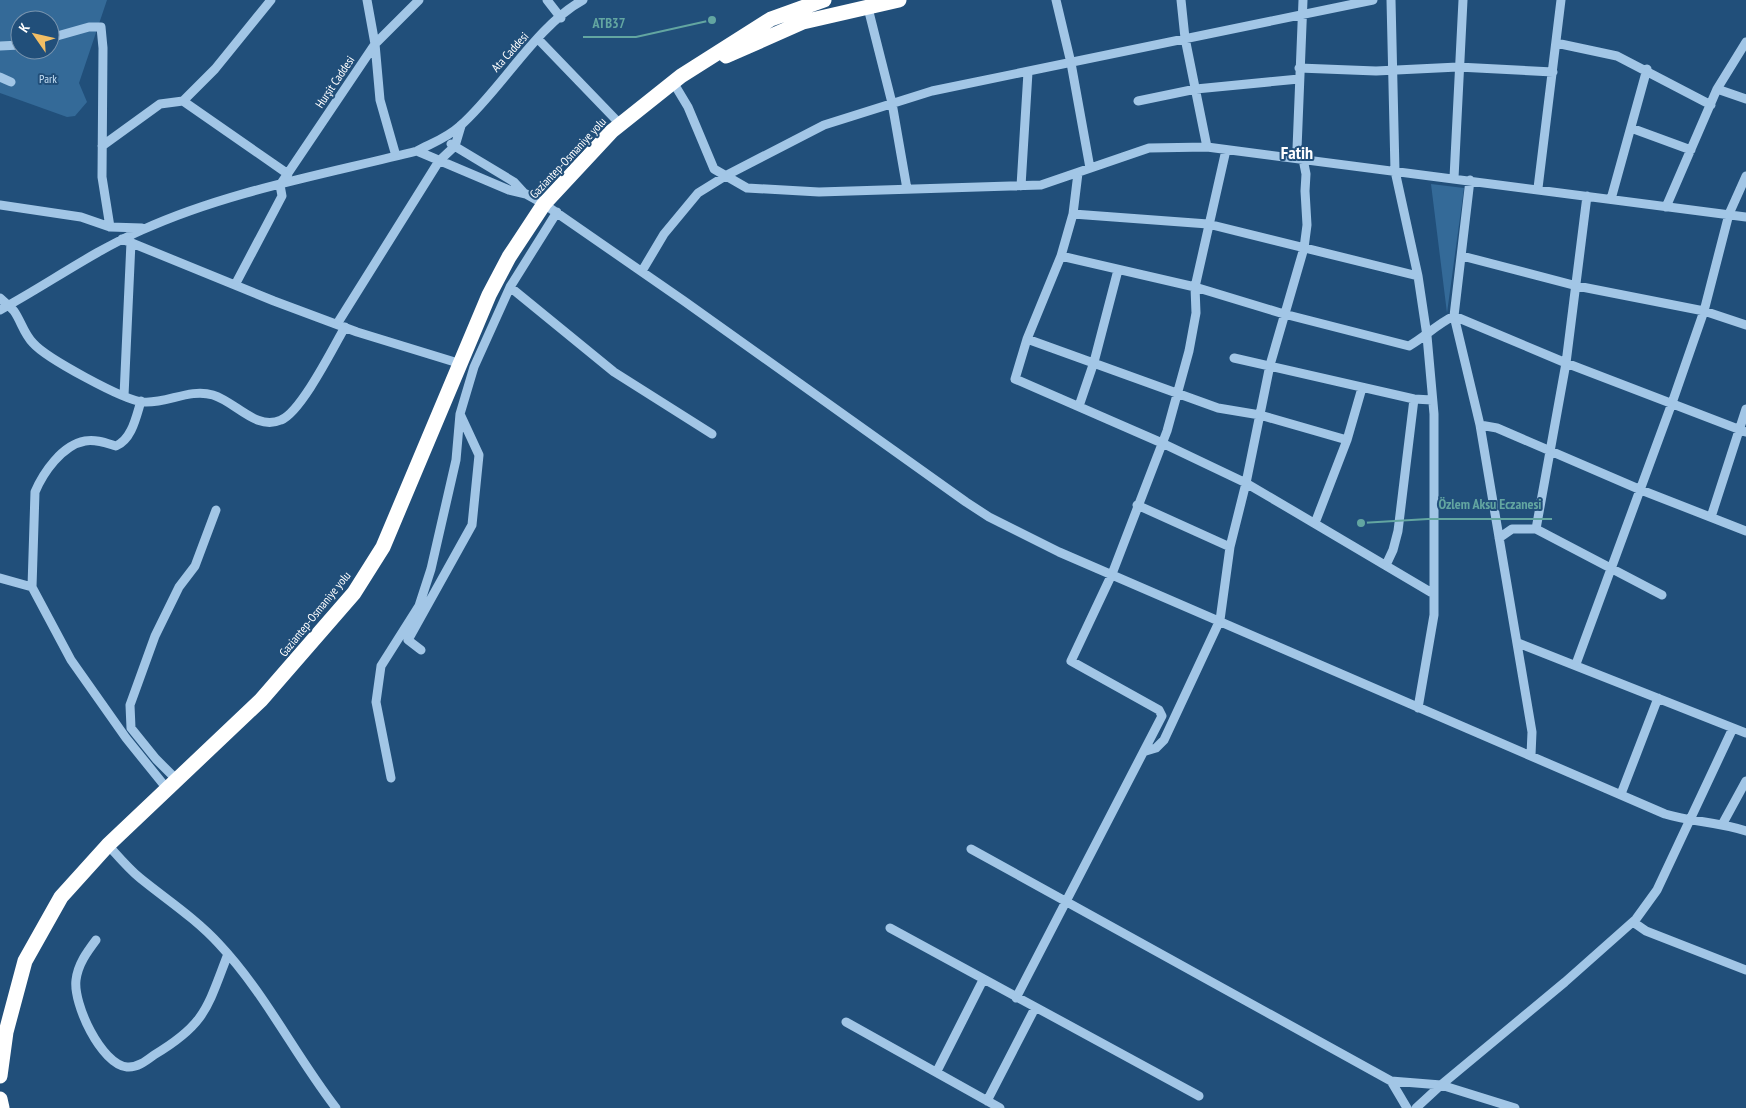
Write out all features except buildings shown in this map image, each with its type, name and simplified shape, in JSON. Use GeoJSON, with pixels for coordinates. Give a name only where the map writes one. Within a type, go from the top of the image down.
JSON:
{"type":"FeatureCollection","features":[{"type":"Feature","properties":{"kind":"highway","name":"Gaziantep-Osmaniye yolu"},"geometry":{"type":"LineString","coordinates":[[0,1076],[6,1032],[25,961],[62,897],[108,845],[261,700],[354,593],[383,547],[422,458],[458,363],[501,272],[544,204],[620,124],[677,79],[771,18],[824,0]]}},
{"type":"Feature","properties":{"kind":"highway","name":"Gaziantep-Osmaniye yolu"},"geometry":{"type":"LineString","coordinates":[[677,79],[803,22],[899,0]]}},
{"type":"Feature","properties":{"kind":"highway"},"geometry":{"type":"LineString","coordinates":[[0,1099],[2,1108]]}},
{"type":"Feature","properties":{"kind":"street"},"geometry":{"type":"LineString","coordinates":[[102,146],[160,104],[184,100],[215,69],[271,0]]}},
{"type":"Feature","properties":{"kind":"street"},"geometry":{"type":"LineString","coordinates":[[367,0],[375,44],[380,100],[396,156]]}},
{"type":"Feature","properties":{"kind":"street","name":"Hurşit Caddesi"},"geometry":{"type":"LineString","coordinates":[[280,185],[375,44],[418,0]]}},
{"type":"Feature","properties":{"kind":"street"},"geometry":{"type":"LineString","coordinates":[[547,0],[561,18]]}},
{"type":"Feature","properties":{"kind":"street","name":"Ata Caddesi"},"geometry":{"type":"LineString","coordinates":[[461,126],[538,39],[584,0]]}},
{"type":"Feature","properties":{"kind":"street"},"geometry":{"type":"LineString","coordinates":[[1056,0],[1071,63],[1090,168]]}},
{"type":"Feature","properties":{"kind":"street"},"geometry":{"type":"LineString","coordinates":[[1181,0],[1185,38],[1207,147]]}},
{"type":"Feature","properties":{"kind":"street"},"geometry":{"type":"LineString","coordinates":[[1146,751],[1156,748],[1164,740],[1220,620],[1230,548],[1246,483],[1270,365],[1304,248],[1306,174],[1303,159],[1297,149],[1303,0]]}},
{"type":"Feature","properties":{"kind":"street"},"geometry":{"type":"LineString","coordinates":[[642,271],[664,234],[698,193],[727,175],[824,125],[932,91],[1373,0]]}},
{"type":"Feature","properties":{"kind":"street"},"geometry":{"type":"LineString","coordinates":[[1391,0],[1395,171],[1418,276],[1427,336],[1432,400],[1434,615],[1418,708]]}},
{"type":"Feature","properties":{"kind":"street"},"geometry":{"type":"LineString","coordinates":[[1454,178],[1458,67],[1463,0]]}},
{"type":"Feature","properties":{"kind":"street"},"geometry":{"type":"LineString","coordinates":[[1538,188],[1561,0]]}},
{"type":"Feature","properties":{"kind":"street"},"geometry":{"type":"LineString","coordinates":[[868,8],[892,104],[907,189]]}},
{"type":"Feature","properties":{"kind":"street"},"geometry":{"type":"LineString","coordinates":[[60,35],[89,27],[101,27],[103,48],[102,177],[110,227]]}},
{"type":"Feature","properties":{"kind":"street"},"geometry":{"type":"LineString","coordinates":[[538,39],[620,124]]}},
{"type":"Feature","properties":{"kind":"street"},"geometry":{"type":"LineString","coordinates":[[1666,207],[1717,89],[1746,42]]}},
{"type":"Feature","properties":{"kind":"street"},"geometry":{"type":"LineString","coordinates":[[1556,43],[1617,56],[1647,69],[1711,106]]}},
{"type":"Feature","properties":{"kind":"street"},"geometry":{"type":"LineString","coordinates":[[1299,68],[1393,70],[1458,67],[1553,72]]}},
{"type":"Feature","properties":{"kind":"street"},"geometry":{"type":"LineString","coordinates":[[1611,199],[1647,69]]}},
{"type":"Feature","properties":{"kind":"street"},"geometry":{"type":"LineString","coordinates":[[1021,186],[1028,72]]}},
{"type":"Feature","properties":{"kind":"street"},"geometry":{"type":"LineString","coordinates":[[0,77],[11,82]]}},
{"type":"Feature","properties":{"kind":"street"},"geometry":{"type":"LineString","coordinates":[[677,79],[714,169],[747,188],[819,192],[1041,185],[1149,148],[1207,147],[1538,188],[1746,217]]}},
{"type":"Feature","properties":{"kind":"street"},"geometry":{"type":"LineString","coordinates":[[1138,101],[1196,90],[1299,79]]}},
{"type":"Feature","properties":{"kind":"street"},"geometry":{"type":"LineString","coordinates":[[1717,89],[1746,98]]}},
{"type":"Feature","properties":{"kind":"street"},"geometry":{"type":"LineString","coordinates":[[184,100],[288,174]]}},
{"type":"Feature","properties":{"kind":"street"},"geometry":{"type":"LineString","coordinates":[[4,308],[101,249],[127,241],[145,229],[244,194],[417,151],[444,139],[461,126]]}},
{"type":"Feature","properties":{"kind":"street"},"geometry":{"type":"LineString","coordinates":[[4,308],[14,311],[27,336],[41,350],[124,396],[142,402],[156,402],[188,394],[209,394],[230,402],[255,420],[269,423],[277,422],[284,419],[297,407],[341,326],[440,161],[455,146],[461,126]]}},
{"type":"Feature","properties":{"kind":"street"},"geometry":{"type":"LineString","coordinates":[[1631,128],[1691,150]]}},
{"type":"Feature","properties":{"kind":"street"},"geometry":{"type":"LineString","coordinates":[[444,139],[514,182],[526,194]]}},
{"type":"Feature","properties":{"kind":"street"},"geometry":{"type":"LineString","coordinates":[[1016,998],[1146,751],[1162,716],[1159,710],[1071,661],[1112,574],[1162,443],[1178,394],[1196,313],[1195,288],[1226,150]]}},
{"type":"Feature","properties":{"kind":"street"},"geometry":{"type":"LineString","coordinates":[[417,151],[509,190],[526,194],[557,212],[966,502],[1018,532],[1418,708],[1665,814],[1689,821],[1723,823],[1746,830]]}},
{"type":"Feature","properties":{"kind":"street"},"geometry":{"type":"LineString","coordinates":[[1078,173],[1073,214],[1061,256],[1027,339],[1014,379],[1162,443],[1246,483],[1434,594]]}},
{"type":"Feature","properties":{"kind":"street"},"geometry":{"type":"LineString","coordinates":[[1576,664],[1672,403],[1704,311],[1729,214],[1746,176]]}},
{"type":"Feature","properties":{"kind":"street"},"geometry":{"type":"LineString","coordinates":[[1470,180],[1454,316],[1455,331],[1480,425],[1532,732],[1531,755]]}},
{"type":"Feature","properties":{"kind":"street"},"geometry":{"type":"LineString","coordinates":[[235,285],[282,196],[280,185]]}},
{"type":"Feature","properties":{"kind":"street"},"geometry":{"type":"LineString","coordinates":[[1536,529],[1566,363],[1587,196]]}},
{"type":"Feature","properties":{"kind":"street"},"geometry":{"type":"LineString","coordinates":[[0,205],[81,217],[110,227],[145,229]]}},
{"type":"Feature","properties":{"kind":"street"},"geometry":{"type":"LineString","coordinates":[[391,778],[376,702],[380,666],[419,606],[431,569],[456,460],[460,414],[474,367],[510,287],[557,212]]}},
{"type":"Feature","properties":{"kind":"street"},"geometry":{"type":"LineString","coordinates":[[1073,214],[1208,224],[1418,276]]}},
{"type":"Feature","properties":{"kind":"street"},"geometry":{"type":"LineString","coordinates":[[127,241],[341,326],[458,363]]}},
{"type":"Feature","properties":{"kind":"street"},"geometry":{"type":"LineString","coordinates":[[124,396],[127,241]]}},
{"type":"Feature","properties":{"kind":"street"},"geometry":{"type":"LineString","coordinates":[[1061,256],[1195,288],[1284,314],[1409,346],[1427,336],[1441,322],[1454,316],[1566,363],[1743,431]]}},
{"type":"Feature","properties":{"kind":"street"},"geometry":{"type":"LineString","coordinates":[[1462,256],[1577,286],[1704,311],[1746,325]]}},
{"type":"Feature","properties":{"kind":"street"},"geometry":{"type":"LineString","coordinates":[[1079,406],[1094,362],[1118,270]]}},
{"type":"Feature","properties":{"kind":"street"},"geometry":{"type":"LineString","coordinates":[[510,287],[614,372],[712,434]]}},
{"type":"Feature","properties":{"kind":"street"},"geometry":{"type":"LineString","coordinates":[[0,298],[4,308]]}},
{"type":"Feature","properties":{"kind":"street"},"geometry":{"type":"LineString","coordinates":[[1027,339],[1218,408],[1260,415],[1348,440]]}},
{"type":"Feature","properties":{"kind":"street"},"geometry":{"type":"LineString","coordinates":[[1234,358],[1414,400],[1432,400]]}},
{"type":"Feature","properties":{"kind":"street"},"geometry":{"type":"LineString","coordinates":[[1315,523],[1348,440],[1362,388]]}},
{"type":"Feature","properties":{"kind":"street"},"geometry":{"type":"LineString","coordinates":[[1386,566],[1394,550],[1398,531],[1414,400]]}},
{"type":"Feature","properties":{"kind":"street"},"geometry":{"type":"LineString","coordinates":[[142,402],[128,437],[122,443],[116,446],[96,440],[78,443],[53,463],[39,482],[35,492],[32,587],[71,660],[126,738],[173,785]]}},
{"type":"Feature","properties":{"kind":"street"},"geometry":{"type":"LineString","coordinates":[[1711,517],[1743,431],[1746,409]]}},
{"type":"Feature","properties":{"kind":"street"},"geometry":{"type":"LineString","coordinates":[[421,650],[408,640],[472,525],[479,455],[460,414]]}},
{"type":"Feature","properties":{"kind":"street"},"geometry":{"type":"LineString","coordinates":[[1480,425],[1497,428],[1641,490],[1746,531]]}},
{"type":"Feature","properties":{"kind":"street"},"geometry":{"type":"LineString","coordinates":[[1138,506],[1230,548]]}},
{"type":"Feature","properties":{"kind":"street"},"geometry":{"type":"LineString","coordinates":[[173,785],[132,728],[130,705],[155,636],[180,587],[195,566],[216,510]]}},
{"type":"Feature","properties":{"kind":"street"},"geometry":{"type":"LineString","coordinates":[[1499,538],[1512,528],[1536,529],[1662,595]]}},
{"type":"Feature","properties":{"kind":"street"},"geometry":{"type":"LineString","coordinates":[[0,578],[32,587]]}},
{"type":"Feature","properties":{"kind":"street"},"geometry":{"type":"LineString","coordinates":[[1518,643],[1576,664],[1746,734]]}},
{"type":"Feature","properties":{"kind":"street"},"geometry":{"type":"LineString","coordinates":[[1621,794],[1658,698]]}},
{"type":"Feature","properties":{"kind":"street"},"geometry":{"type":"LineString","coordinates":[[1416,1108],[1633,922],[1657,890],[1732,728]]}},
{"type":"Feature","properties":{"kind":"street"},"geometry":{"type":"LineString","coordinates":[[1723,823],[1746,781]]}},
{"type":"Feature","properties":{"kind":"street"},"geometry":{"type":"LineString","coordinates":[[108,845],[138,877],[195,920],[228,954],[336,1108]]}},
{"type":"Feature","properties":{"kind":"street"},"geometry":{"type":"LineString","coordinates":[[971,850],[1391,1080],[1441,1085],[1515,1108]]}},
{"type":"Feature","properties":{"kind":"street"},"geometry":{"type":"LineString","coordinates":[[1633,922],[1646,931],[1746,970]]}},
{"type":"Feature","properties":{"kind":"street"},"geometry":{"type":"LineString","coordinates":[[890,928],[1199,1096]]}},
{"type":"Feature","properties":{"kind":"street"},"geometry":{"type":"LineString","coordinates":[[96,940],[78,968],[76,990],[83,1019],[92,1036],[113,1060],[126,1067],[139,1065],[184,1036],[194,1027],[207,1008],[228,954]]}},
{"type":"Feature","properties":{"kind":"street"},"geometry":{"type":"LineString","coordinates":[[937,1071],[983,980]]}},
{"type":"Feature","properties":{"kind":"street"},"geometry":{"type":"LineString","coordinates":[[987,1101],[1035,1008]]}},
{"type":"Feature","properties":{"kind":"street"},"geometry":{"type":"LineString","coordinates":[[846,1022],[937,1071],[1000,1108]]}},
{"type":"Feature","properties":{"kind":"street"},"geometry":{"type":"LineString","coordinates":[[1391,1080],[1407,1108]]}},
{"type":"Feature","properties":{"kind":"green space","name":"Park"},"geometry":{"type":"Polygon","coordinates":[[[0,0],[107,0],[79,83],[87,102],[75,116],[67,117],[0,93],[0,0]]]}},
{"type":"Feature","properties":{"kind":"green space"},"geometry":{"type":"Polygon","coordinates":[[[1431,184],[1464,188],[1447,313],[1431,184]]]}},
{"type":"Feature","properties":{"kind":"place","name":"ATB37"},"geometry":{"type":"Point","coordinates":[712,20]}},
{"type":"Feature","properties":{"kind":"place","name":"Özlem Aksu Eczanesi"},"geometry":{"type":"Point","coordinates":[1361,523]}},
{"type":"Feature","properties":{"kind":"district","name":"Fatih"},"geometry":{"type":"Point","coordinates":[1297,153]}}]}
